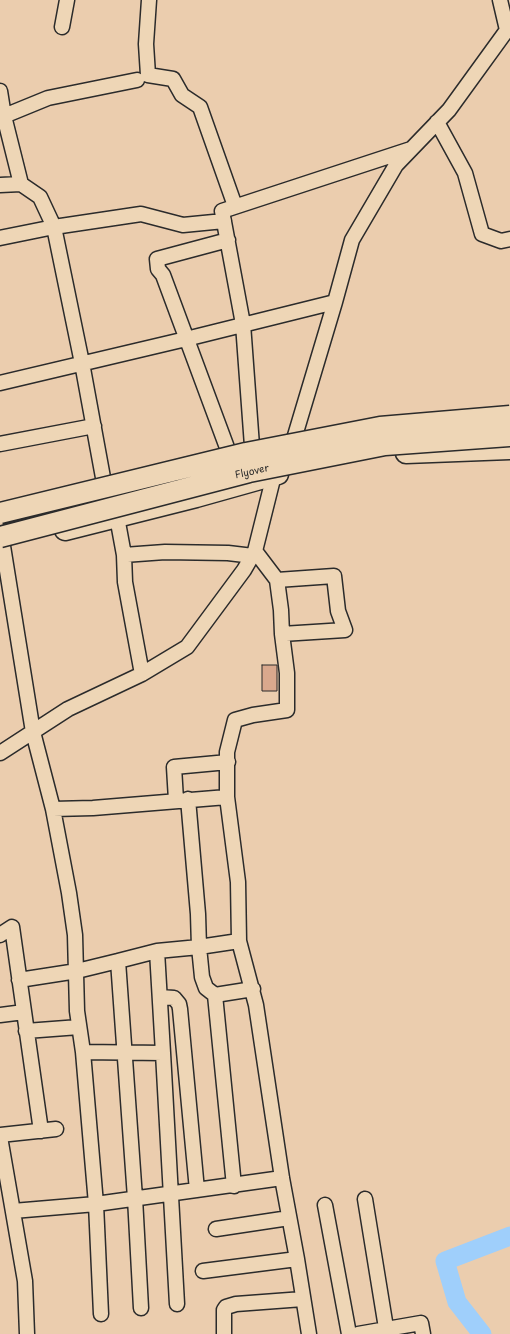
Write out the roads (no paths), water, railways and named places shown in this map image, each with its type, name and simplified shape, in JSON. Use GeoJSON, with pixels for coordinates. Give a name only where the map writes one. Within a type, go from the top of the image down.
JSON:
{"type":"FeatureCollection","features":[{"type":"Feature","properties":{"kind":"highway"},"geometry":{"type":"LineString","coordinates":[[0,509],[124,477],[229,453],[252,446],[294,439],[313,432],[378,423],[510,415]]}},
{"type":"Feature","properties":{"kind":"highway","name":"Flyover"},"geometry":{"type":"LineString","coordinates":[[0,513],[246,453],[380,427],[510,415]]}},
{"type":"Feature","properties":{"kind":"highway","name":"Flyover"},"geometry":{"type":"LineString","coordinates":[[1,543],[249,472],[384,445],[510,436]]}},
{"type":"Feature","properties":{"kind":"highway"},"geometry":{"type":"LineString","coordinates":[[1,543],[125,515],[274,475],[339,460],[400,453],[510,448]]}},
{"type":"Feature","properties":{"kind":"highway"},"geometry":{"type":"LineString","coordinates":[[124,477],[125,515]]}},
{"type":"Feature","properties":{"kind":"street"},"geometry":{"type":"LineString","coordinates":[[62,27],[67,0]]}},
{"type":"Feature","properties":{"kind":"street"},"geometry":{"type":"LineString","coordinates":[[149,0],[146,44],[148,75],[173,79],[182,95],[200,107],[234,206]]}},
{"type":"Feature","properties":{"kind":"street"},"geometry":{"type":"LineString","coordinates":[[294,439],[352,240],[396,164],[449,110],[508,29],[500,0]]}},
{"type":"Feature","properties":{"kind":"street"},"geometry":{"type":"LineString","coordinates":[[4,116],[48,98],[137,80]]}},
{"type":"Feature","properties":{"kind":"street"},"geometry":{"type":"LineString","coordinates":[[0,92],[4,116],[21,184]]}},
{"type":"Feature","properties":{"kind":"street"},"geometry":{"type":"LineString","coordinates":[[437,122],[465,173],[482,234],[501,241],[510,239]]}},
{"type":"Feature","properties":{"kind":"street"},"geometry":{"type":"LineString","coordinates":[[1,750],[33,732],[68,709],[142,674],[187,647],[244,570],[254,553],[274,475],[252,446],[243,324],[222,210],[411,149]]}},
{"type":"Feature","properties":{"kind":"street"},"geometry":{"type":"LineString","coordinates":[[0,185],[21,184],[40,197],[54,227],[82,364],[104,483]]}},
{"type":"Feature","properties":{"kind":"street"},"geometry":{"type":"LineString","coordinates":[[0,238],[54,227],[141,214],[183,225],[224,220]]}},
{"type":"Feature","properties":{"kind":"street"},"geometry":{"type":"LineString","coordinates":[[228,240],[158,259],[158,269],[163,275],[229,453]]}},
{"type":"Feature","properties":{"kind":"street"},"geometry":{"type":"LineString","coordinates":[[0,384],[335,302]]}},
{"type":"Feature","properties":{"kind":"street"},"geometry":{"type":"LineString","coordinates":[[0,444],[94,426]]}},
{"type":"Feature","properties":{"kind":"street"},"geometry":{"type":"LineString","coordinates":[[125,515],[124,555],[126,582],[142,674]]}},
{"type":"Feature","properties":{"kind":"street"},"geometry":{"type":"LineString","coordinates":[[1,543],[33,732],[54,810],[74,928],[77,971],[77,1011],[83,1052],[96,1204],[101,1314]]}},
{"type":"Feature","properties":{"kind":"street"},"geometry":{"type":"LineString","coordinates":[[124,555],[165,552],[254,553],[277,580],[287,673],[287,710],[253,715],[235,720],[227,752],[227,797],[238,882],[239,941],[256,1004],[282,1178],[297,1259],[308,1334]]}},
{"type":"Feature","properties":{"kind":"street"},"geometry":{"type":"LineString","coordinates":[[277,580],[334,576],[338,611],[344,630],[282,634]]}},
{"type":"Feature","properties":{"kind":"street"},"geometry":{"type":"LineString","coordinates":[[228,762],[174,767],[182,800],[198,914],[202,977],[206,988],[215,995],[234,1186]]}},
{"type":"Feature","properties":{"kind":"street"},"geometry":{"type":"LineString","coordinates":[[54,810],[227,797]]}},
{"type":"Feature","properties":{"kind":"street"},"geometry":{"type":"LineString","coordinates":[[0,935],[12,927],[26,1031],[42,1130]]}},
{"type":"Feature","properties":{"kind":"street"},"geometry":{"type":"LineString","coordinates":[[19,980],[77,971],[157,951],[239,941]]}},
{"type":"Feature","properties":{"kind":"street"},"geometry":{"type":"LineString","coordinates":[[157,951],[177,1304]]}},
{"type":"Feature","properties":{"kind":"street"},"geometry":{"type":"LineString","coordinates":[[118,961],[135,1198],[140,1308]]}},
{"type":"Feature","properties":{"kind":"street"},"geometry":{"type":"LineString","coordinates":[[215,995],[252,989]]}},
{"type":"Feature","properties":{"kind":"street"},"geometry":{"type":"LineString","coordinates":[[160,997],[174,998],[179,1004],[180,1009],[197,1190]]}},
{"type":"Feature","properties":{"kind":"street"},"geometry":{"type":"LineString","coordinates":[[0,1015],[24,1012]]}},
{"type":"Feature","properties":{"kind":"street"},"geometry":{"type":"LineString","coordinates":[[26,1031],[79,1026]]}},
{"type":"Feature","properties":{"kind":"street"},"geometry":{"type":"LineString","coordinates":[[83,1052],[163,1053]]}},
{"type":"Feature","properties":{"kind":"street"},"geometry":{"type":"LineString","coordinates":[[27,1334],[25,1281],[0,1136],[56,1129]]}},
{"type":"Feature","properties":{"kind":"street"},"geometry":{"type":"LineString","coordinates":[[13,1211],[96,1204],[234,1186],[282,1178]]}},
{"type":"Feature","properties":{"kind":"street"},"geometry":{"type":"LineString","coordinates":[[365,1198],[387,1331]]}},
{"type":"Feature","properties":{"kind":"street"},"geometry":{"type":"LineString","coordinates":[[325,1205],[349,1334]]}},
{"type":"Feature","properties":{"kind":"street"},"geometry":{"type":"LineString","coordinates":[[216,1229],[289,1218]]}},
{"type":"Feature","properties":{"kind":"street"},"geometry":{"type":"LineString","coordinates":[[203,1271],[297,1259]]}},
{"type":"Feature","properties":{"kind":"street"},"geometry":{"type":"LineString","coordinates":[[224,1334],[224,1310],[226,1307],[236,1304],[303,1298]]}},
{"type":"Feature","properties":{"kind":"street"},"geometry":{"type":"LineString","coordinates":[[358,1334],[387,1331],[421,1323],[423,1334]]}},
{"type":"Feature","properties":{"kind":"waterway"},"geometry":{"type":"LineString","coordinates":[[482,1334],[457,1302],[445,1261],[510,1236]]}}]}
